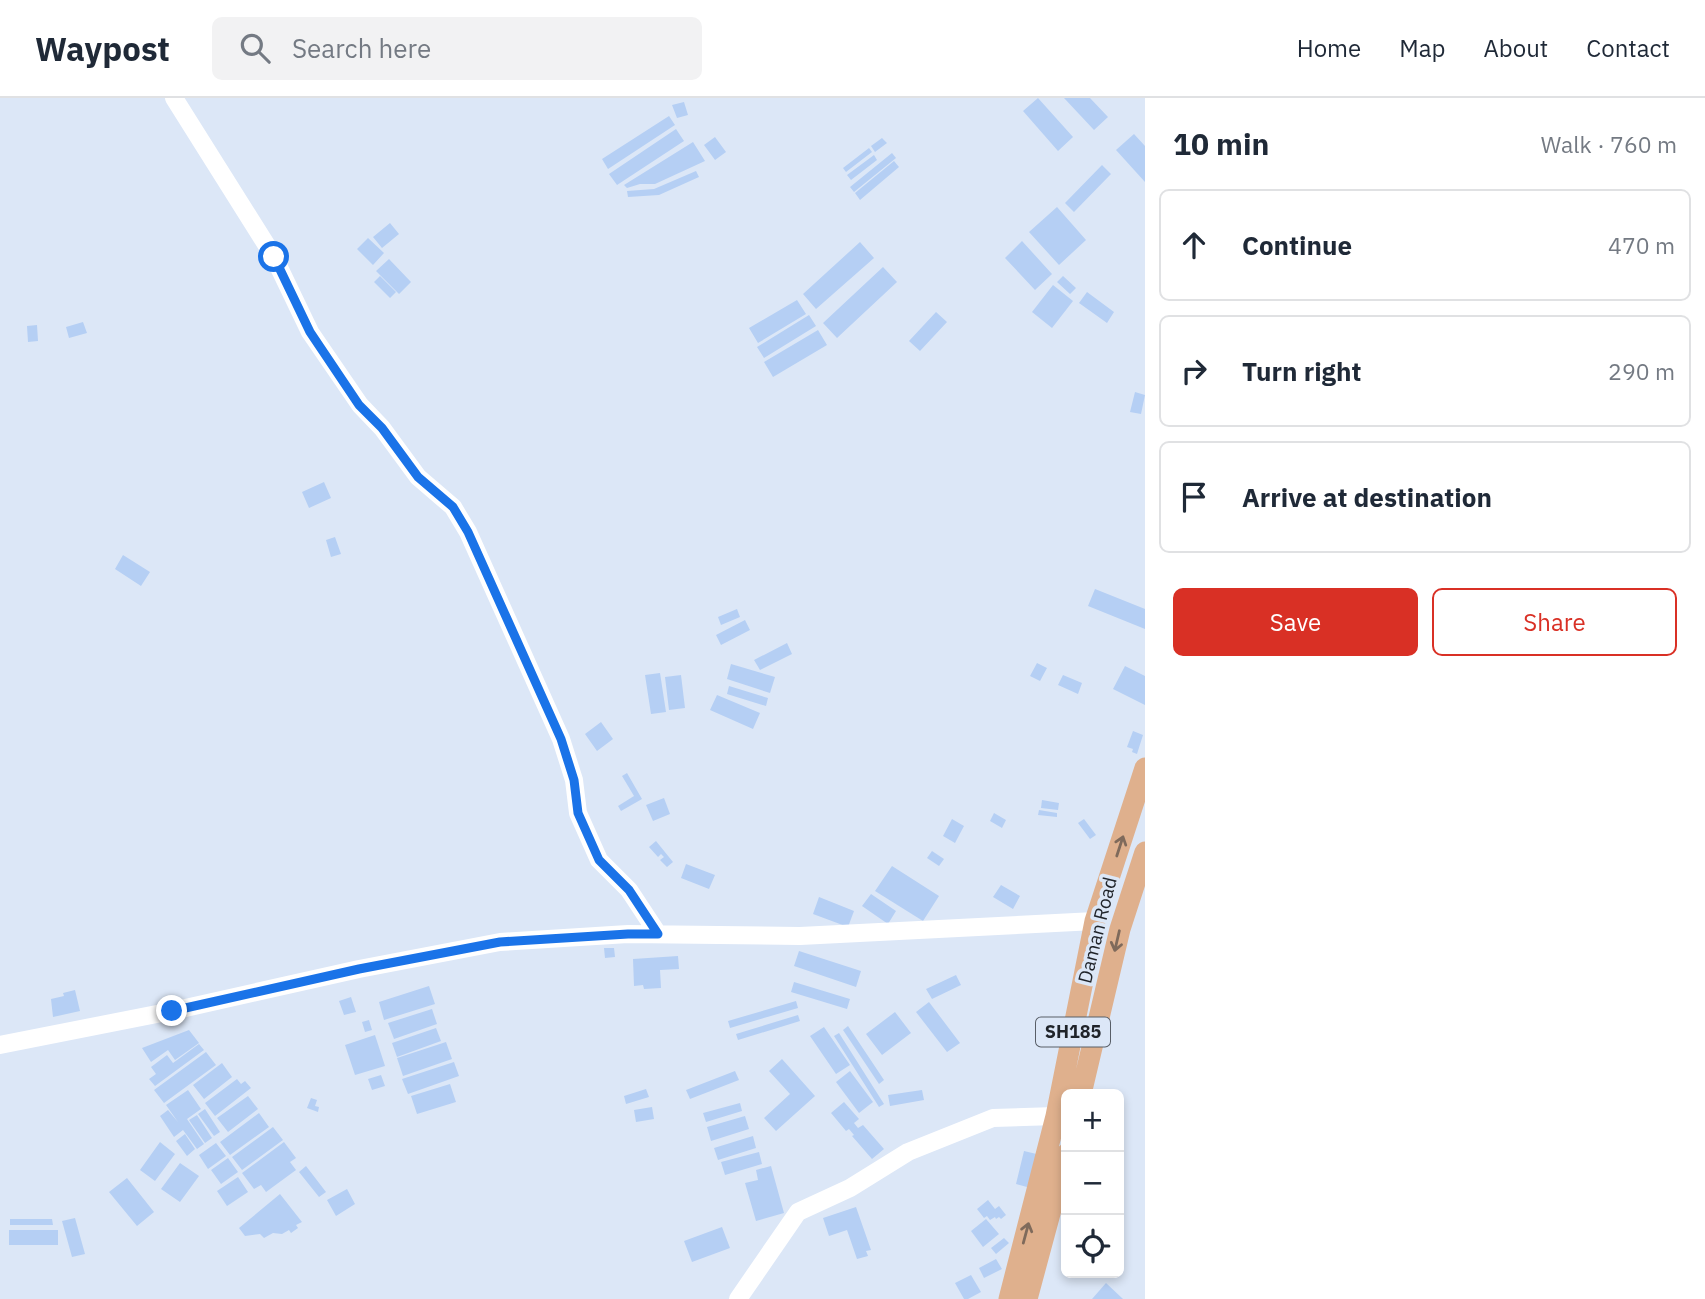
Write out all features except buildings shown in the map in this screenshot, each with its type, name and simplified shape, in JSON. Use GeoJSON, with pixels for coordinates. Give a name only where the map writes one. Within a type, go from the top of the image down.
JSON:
{"type":"FeatureCollection","features":[{"type":"Feature","properties":{"kind":"main road","name":"Daman Road"},"geometry":{"type":"LineString","coordinates":[[1009,1299],[1056,1116],[1095,921],[1145,768]]}},
{"type":"Feature","properties":{"kind":"main road"},"geometry":{"type":"LineString","coordinates":[[1082,1089],[1120,929],[1145,852]]}},
{"type":"Feature","properties":{"kind":"main road"},"geometry":{"type":"LineString","coordinates":[[1027,1299],[1061,1173]]}},
{"type":"Feature","properties":{"kind":"street"},"geometry":{"type":"LineString","coordinates":[[174,98],[274,257],[310,332],[359,405],[382,428],[418,477],[453,507],[468,532],[561,739],[574,780],[578,813],[599,860],[629,890],[658,934]]}},
{"type":"Feature","properties":{"kind":"street"},"geometry":{"type":"LineString","coordinates":[[0,1045],[500,942],[628,934],[800,936],[1095,921]]}},
{"type":"Feature","properties":{"kind":"street"},"geometry":{"type":"LineString","coordinates":[[738,1299],[798,1212],[850,1188],[908,1152],[993,1118],[1056,1116]]}},
{"type":"Feature","properties":{"kind":"route"},"geometry":{"type":"LineString","coordinates":[[172,1011],[359,969],[500,942],[658,934],[629,890],[599,860],[578,813],[574,780],[561,739],[468,532],[453,507],[418,477],[382,428],[359,405],[310,332],[274,257]]}}]}
